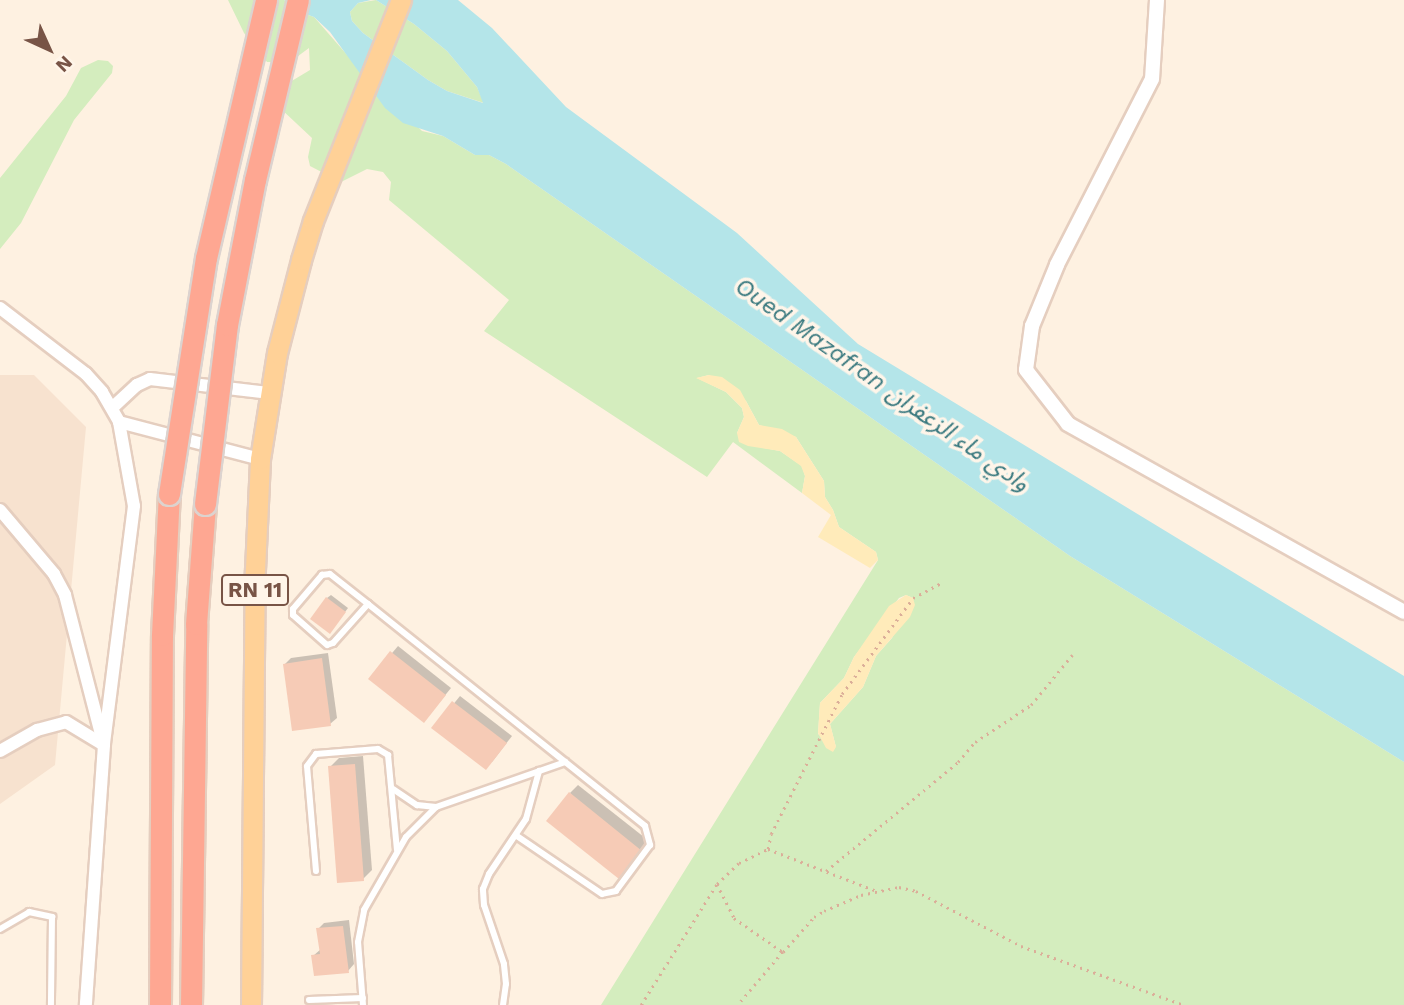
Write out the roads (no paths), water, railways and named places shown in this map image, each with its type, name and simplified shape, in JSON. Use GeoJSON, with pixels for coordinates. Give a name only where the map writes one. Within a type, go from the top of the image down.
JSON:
{"type":"FeatureCollection","features":[{"type":"Feature","properties":{"kind":"highway"},"geometry":{"type":"LineString","coordinates":[[160,1005],[162,635],[169,494],[206,258],[266,0]]}},
{"type":"Feature","properties":{"kind":"highway"},"geometry":{"type":"LineString","coordinates":[[191,1005],[196,624],[205,504],[227,325],[255,180],[298,0]]}},
{"type":"Feature","properties":{"kind":"main road","name":"RN 11"},"geometry":{"type":"LineString","coordinates":[[251,1005],[256,536],[260,458],[285,317],[309,234],[401,0]]}},
{"type":"Feature","properties":{"kind":"street"},"geometry":{"type":"LineString","coordinates":[[1157,0],[1152,79],[1057,265],[1032,326],[1026,370],[1068,424],[1404,612]]}},
{"type":"Feature","properties":{"kind":"street"},"geometry":{"type":"LineString","coordinates":[[0,308],[86,374],[112,408],[119,422],[135,506],[104,745],[86,1005]]}},
{"type":"Feature","properties":{"kind":"street"},"geometry":{"type":"LineString","coordinates":[[112,408],[137,385],[150,379],[271,393]]}},
{"type":"Feature","properties":{"kind":"street"},"geometry":{"type":"LineString","coordinates":[[119,422],[260,458]]}},
{"type":"Feature","properties":{"kind":"street"},"geometry":{"type":"LineString","coordinates":[[0,510],[54,574],[65,595],[104,745]]}},
{"type":"Feature","properties":{"kind":"street"},"geometry":{"type":"LineString","coordinates":[[0,751],[37,730],[66,722],[104,745]]}},
{"type":"Feature","properties":{"kind":"lane"},"geometry":{"type":"LineString","coordinates":[[369,604],[333,643],[327,645],[293,615],[293,608],[325,574],[330,574],[369,604],[645,826],[650,845],[616,891],[602,894],[517,836]]}},
{"type":"Feature","properties":{"kind":"lane"},"geometry":{"type":"LineString","coordinates":[[316,872],[307,766],[312,757],[321,754],[382,750],[390,759],[397,850]]}},
{"type":"Feature","properties":{"kind":"lane"},"geometry":{"type":"LineString","coordinates":[[309,1000],[363,1002],[358,942],[362,918],[397,850],[415,826],[436,807],[565,762]]}},
{"type":"Feature","properties":{"kind":"lane"},"geometry":{"type":"LineString","coordinates":[[503,1005],[506,984],[504,964],[484,905],[483,889],[489,874],[517,836],[529,811],[539,771]]}},
{"type":"Feature","properties":{"kind":"lane"},"geometry":{"type":"LineString","coordinates":[[393,789],[417,804],[436,807]]}},
{"type":"Feature","properties":{"kind":"lane"},"geometry":{"type":"LineString","coordinates":[[0,929],[29,912],[52,917],[51,1005]]}},
{"type":"Feature","properties":{"kind":"water","name":"Oued Mazafran وادي ماء الزعفران"},"geometry":{"type":"Polygon","coordinates":[[[284,0],[371,0],[358,3],[350,12],[352,21],[363,33],[428,80],[447,91],[483,103],[477,87],[447,51],[414,24],[376,0],[458,0],[492,28],[566,107],[737,233],[858,344],[1404,676],[1404,762],[1070,556],[506,164],[489,155],[475,155],[443,136],[403,123],[385,108],[330,32],[314,17],[300,12],[284,0]]]}}]}
